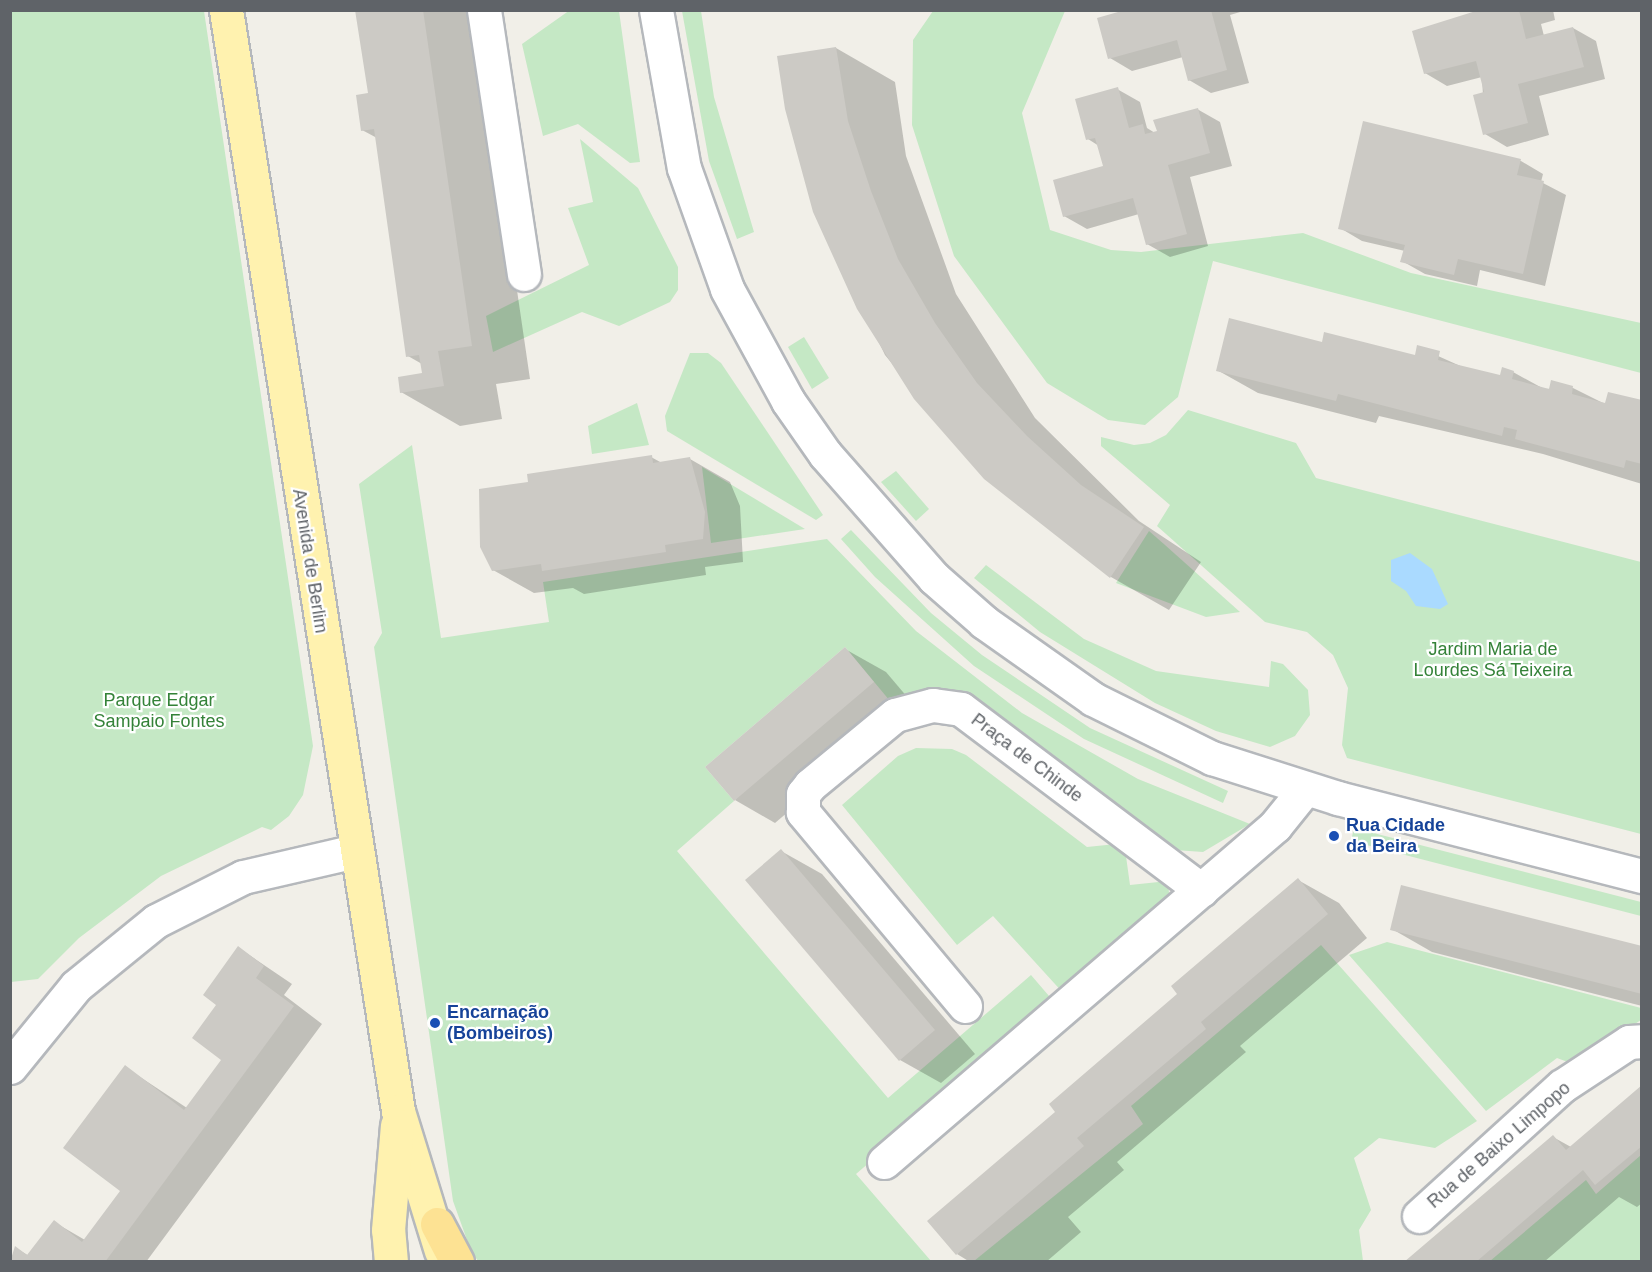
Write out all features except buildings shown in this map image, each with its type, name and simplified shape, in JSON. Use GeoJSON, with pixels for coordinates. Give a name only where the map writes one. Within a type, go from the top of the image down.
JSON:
{"type":"FeatureCollection","features":[{"type":"Feature","properties":{"kind":"highway"},"geometry":{"type":"LineString","coordinates":[[437,1224],[457,1262]]}},
{"type":"Feature","properties":{"kind":"main road","name":"Avenida de Berlim"},"geometry":{"type":"LineString","coordinates":[[226,10],[398,1111],[437,1224],[443,1262]]}},
{"type":"Feature","properties":{"kind":"main road","name":"Avenida de Berlim"},"geometry":{"type":"LineString","coordinates":[[375,1262],[390,1246],[398,1111]]}},
{"type":"Feature","properties":{"kind":"street"},"geometry":{"type":"LineString","coordinates":[[484,10],[524,274]]}},
{"type":"Feature","properties":{"kind":"street"},"geometry":{"type":"LineString","coordinates":[[656,10],[669,106],[703,229],[756,346],[845,480],[934,578],[1037,662],[1152,730],[1305,789],[1641,876]]}},
{"type":"Feature","properties":{"kind":"street","name":"Praça de Chinde"},"geometry":{"type":"LineString","coordinates":[[965,1006],[803,812],[803,794],[810,785],[895,715],[933,705],[961,709],[1201,890]]}},
{"type":"Feature","properties":{"kind":"street"},"geometry":{"type":"LineString","coordinates":[[884,1162],[1275,826],[1305,789]]}},
{"type":"Feature","properties":{"kind":"street"},"geometry":{"type":"LineString","coordinates":[[12,1061],[76,986],[181,905],[265,870],[356,851]]}},
{"type":"Feature","properties":{"kind":"street","name":"Rua de Baixo Limpopo"},"geometry":{"type":"LineString","coordinates":[[1419,1216],[1562,1086],[1629,1042],[1641,1041]]}},
{"type":"Feature","properties":{"kind":"green space"},"geometry":{"type":"Polygon","coordinates":[[[570,10],[619,11],[640,162],[630,163],[578,124],[543,136],[522,44],[570,10]]]}},
{"type":"Feature","properties":{"kind":"green space","name":"Parque Edgar Sampaio Fontes"},"geometry":{"type":"Polygon","coordinates":[[[10,11],[204,11],[313,746],[303,795],[289,816],[271,830],[262,827],[161,876],[79,938],[38,979],[11,982],[10,11]]]}},
{"type":"Feature","properties":{"kind":"green space"},"geometry":{"type":"Polygon","coordinates":[[[682,11],[701,11],[714,97],[754,232],[737,239],[709,161],[682,11]]]}},
{"type":"Feature","properties":{"kind":"green space"},"geometry":{"type":"Polygon","coordinates":[[[933,11],[1065,11],[1022,113],[1050,230],[1111,250],[1141,252],[1303,233],[1411,273],[1641,323],[1641,373],[1213,261],[1178,397],[1145,425],[1108,420],[1047,383],[954,256],[912,125],[913,40],[933,11]]]}},
{"type":"Feature","properties":{"kind":"green space"},"geometry":{"type":"Polygon","coordinates":[[[580,139],[638,188],[678,267],[678,290],[670,302],[619,326],[582,312],[493,352],[486,316],[589,265],[568,208],[593,202],[580,139]]]}},
{"type":"Feature","properties":{"kind":"green space"},"geometry":{"type":"Polygon","coordinates":[[[804,337],[829,378],[812,389],[788,347],[804,337]]]}},
{"type":"Feature","properties":{"kind":"green space"},"geometry":{"type":"Polygon","coordinates":[[[690,353],[708,353],[721,363],[823,515],[816,520],[667,431],[665,416],[690,353]]]}},
{"type":"Feature","properties":{"kind":"green space"},"geometry":{"type":"Polygon","coordinates":[[[637,403],[649,445],[592,454],[588,426],[637,403]]]}},
{"type":"Feature","properties":{"kind":"green space","name":"Jardim Maria de Lourdes Sá Teixeira"},"geometry":{"type":"Polygon","coordinates":[[[1188,410],[1296,443],[1316,478],[1641,562],[1641,834],[1347,758],[1342,745],[1348,688],[1333,655],[1307,632],[1265,622],[1157,526],[1170,505],[1101,446],[1101,437],[1134,445],[1150,443],[1166,435],[1188,410]]]}},
{"type":"Feature","properties":{"kind":"green space"},"geometry":{"type":"Polygon","coordinates":[[[412,445],[441,638],[549,622],[543,582],[827,539],[916,631],[1022,713],[1138,779],[1250,824],[1203,852],[1175,850],[967,695],[932,690],[890,701],[845,647],[705,767],[734,801],[677,851],[888,1098],[1031,975],[1055,1003],[856,1174],[931,1261],[478,1261],[471,1251],[453,1201],[374,647],[382,633],[359,484],[412,445]]]}},
{"type":"Feature","properties":{"kind":"green space"},"geometry":{"type":"Polygon","coordinates":[[[702,467],[805,529],[711,543],[702,467]]]}},
{"type":"Feature","properties":{"kind":"green space"},"geometry":{"type":"Polygon","coordinates":[[[896,471],[929,509],[916,521],[881,482],[896,471]]]}},
{"type":"Feature","properties":{"kind":"green space"},"geometry":{"type":"Polygon","coordinates":[[[851,530],[931,613],[982,655],[1090,728],[1228,791],[1223,803],[1084,739],[974,666],[875,577],[841,539],[851,530]]]}},
{"type":"Feature","properties":{"kind":"green space"},"geometry":{"type":"Polygon","coordinates":[[[1149,531],[1240,612],[1206,617],[1116,583],[1149,531]]]}},
{"type":"Feature","properties":{"kind":"green space"},"geometry":{"type":"Polygon","coordinates":[[[986,565],[1084,639],[1156,671],[1269,687],[1271,661],[1283,664],[1308,690],[1310,715],[1295,736],[1270,747],[1216,731],[1155,703],[1040,632],[974,578],[986,565]]]}},
{"type":"Feature","properties":{"kind":"green space"},"geometry":{"type":"Polygon","coordinates":[[[916,748],[952,749],[966,755],[1087,847],[1116,844],[1125,849],[1130,885],[1168,881],[1170,905],[1065,995],[993,916],[957,945],[842,805],[898,756],[916,748]]]}},
{"type":"Feature","properties":{"kind":"green space"},"geometry":{"type":"Polygon","coordinates":[[[1354,828],[1641,902],[1641,916],[1351,841],[1354,828]]]}},
{"type":"Feature","properties":{"kind":"green space"},"geometry":{"type":"Polygon","coordinates":[[[1387,942],[1641,1008],[1641,1020],[1573,1064],[1557,1058],[1486,1111],[1349,955],[1387,942]]]}},
{"type":"Feature","properties":{"kind":"green space"},"geometry":{"type":"Polygon","coordinates":[[[1321,945],[1477,1121],[1435,1148],[1379,1138],[1354,1158],[1371,1210],[1359,1230],[1363,1261],[974,1261],[1143,1124],[1131,1106],[1321,945]]]}},
{"type":"Feature","properties":{"kind":"green space"},"geometry":{"type":"Polygon","coordinates":[[[1641,1155],[1641,1260],[1490,1261],[1586,1180],[1596,1194],[1641,1155]]]}},
{"type":"Feature","properties":{"kind":"water"},"geometry":{"type":"Polygon","coordinates":[[[1410,553],[1432,569],[1448,604],[1440,609],[1416,606],[1406,591],[1391,581],[1391,560],[1410,553]]]}},
{"type":"Feature","properties":{"kind":"place","name":"Rua Cidade da Beira"},"geometry":{"type":"Point","coordinates":[1334,836]}},
{"type":"Feature","properties":{"kind":"place","name":"Encarnação (Bombeiros)"},"geometry":{"type":"Point","coordinates":[435,1023]}}]}
